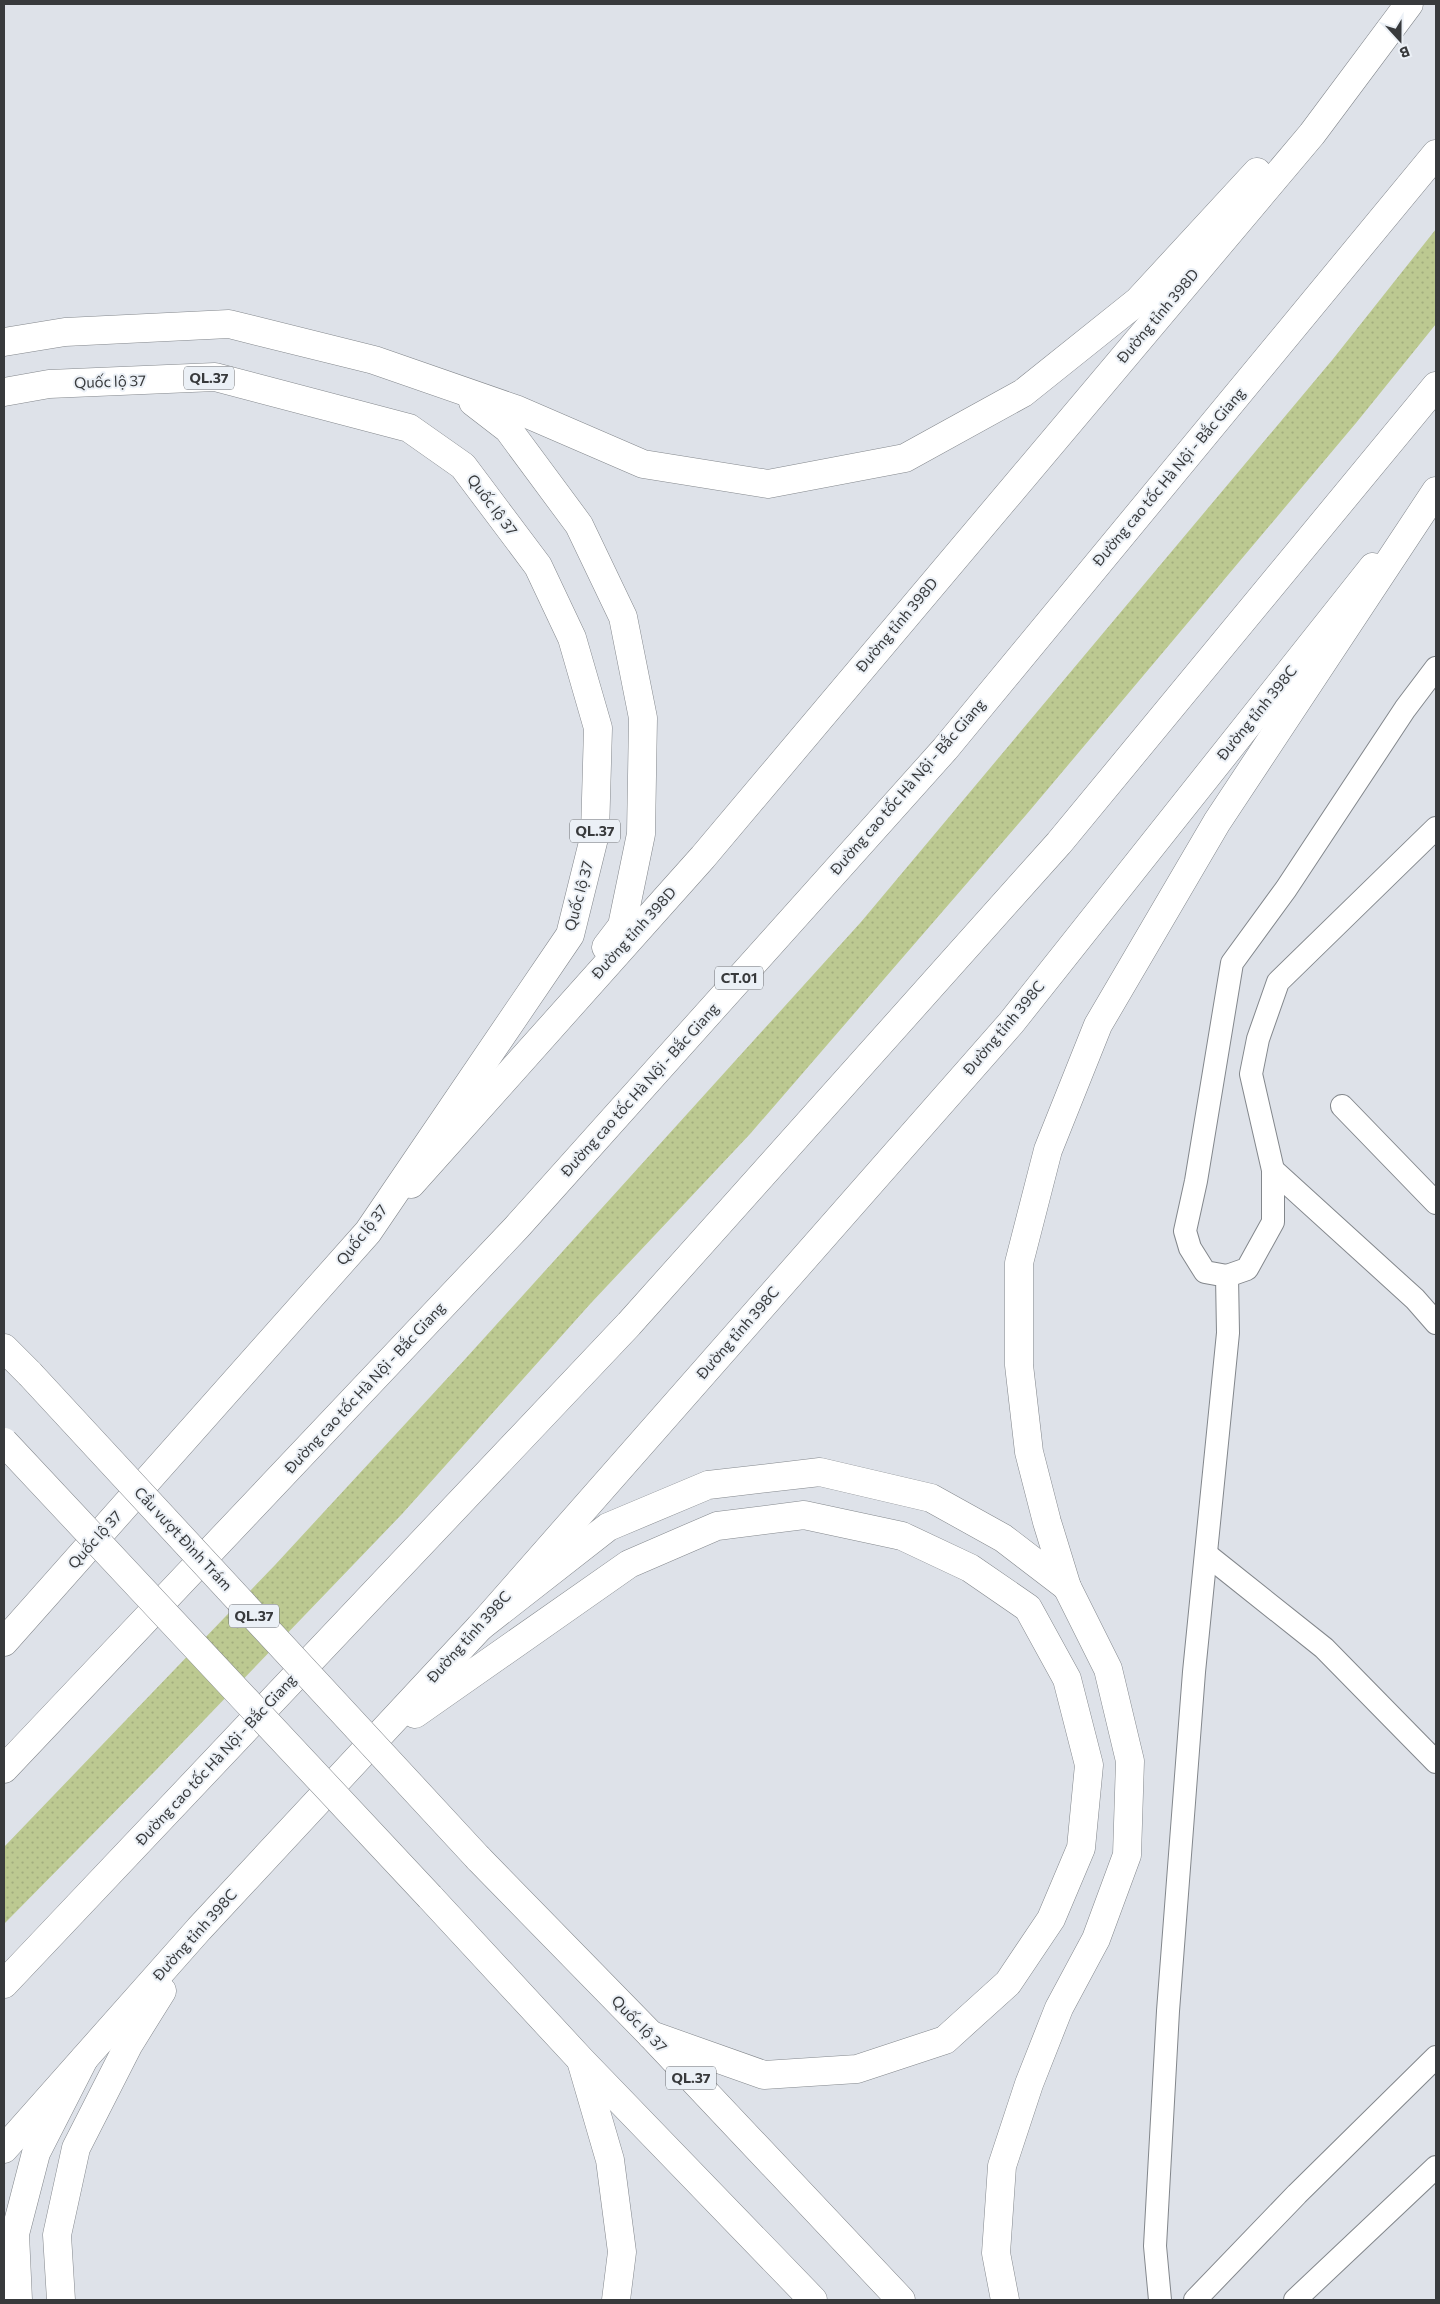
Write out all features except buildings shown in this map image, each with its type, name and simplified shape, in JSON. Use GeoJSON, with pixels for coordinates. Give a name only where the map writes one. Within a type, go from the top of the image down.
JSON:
{"type":"FeatureCollection","features":[{"type":"Feature","properties":{"kind":"main road"},"geometry":{"type":"LineString","coordinates":[[4,342],[65,332],[229,324],[374,360],[518,410],[643,464],[768,484],[905,458],[1023,393],[1138,300],[1403,12]]}},
{"type":"Feature","properties":{"kind":"main road","name":"Đường tỉnh 398D"},"geometry":{"type":"LineString","coordinates":[[368,1232],[709,849],[1312,134],[1403,12]]}},
{"type":"Feature","properties":{"kind":"main road","name":"Đường cao tốc Hà Nội - Bắc Giang"},"geometry":{"type":"LineString","coordinates":[[4,1769],[517,1227],[938,756],[1436,154]]}},
{"type":"Feature","properties":{"kind":"main road","name":"Quốc lộ 37"},"geometry":{"type":"LineString","coordinates":[[4,392],[50,384],[215,377],[409,428],[463,466],[538,566],[572,638],[598,728],[595,834],[570,934],[368,1232],[4,1642]]}},
{"type":"Feature","properties":{"kind":"main road","name":"Đường cao tốc Hà Nội - Bắc Giang"},"geometry":{"type":"LineString","coordinates":[[4,1984],[629,1324],[1059,843],[1436,386]]}},
{"type":"Feature","properties":{"kind":"main road"},"geometry":{"type":"LineString","coordinates":[[455,388],[508,429],[579,525],[623,617],[642,718],[641,834],[622,926],[535,1046]]}},
{"type":"Feature","properties":{"kind":"main road"},"geometry":{"type":"LineString","coordinates":[[1005,2300],[996,2253],[1002,2166],[1029,2084],[1059,2008],[1096,1939],[1127,1855],[1130,1761],[1108,1669],[1068,1587],[1047,1522],[1029,1452],[1019,1365],[1019,1263],[1048,1150],[1098,1025],[1202,848],[1436,490]]}},
{"type":"Feature","properties":{"kind":"main road","name":"Đường tỉnh 398C"},"geometry":{"type":"LineString","coordinates":[[4,2149],[199,1929],[480,1627],[1011,1022],[1436,490]]}},
{"type":"Feature","properties":{"kind":"main road","name":"Cầu vượt Đình Trám"},"geometry":{"type":"LineString","coordinates":[[4,1348],[478,1858]]}},
{"type":"Feature","properties":{"kind":"main road"},"geometry":{"type":"LineString","coordinates":[[4,1442],[581,2060],[813,2300]]}},
{"type":"Feature","properties":{"kind":"main road"},"geometry":{"type":"LineString","coordinates":[[480,1627],[608,1527],[708,1485],[820,1472],[931,1498],[1003,1538],[1068,1587]]}},
{"type":"Feature","properties":{"kind":"main road"},"geometry":{"type":"LineString","coordinates":[[370,1745],[629,1564],[717,1526],[804,1515],[902,1536],[970,1568],[1028,1608],[1067,1679],[1089,1765],[1081,1848],[1051,1919],[1008,1982],[945,2040],[857,2069],[764,2075],[651,2035]]}},
{"type":"Feature","properties":{"kind":"main road","name":"Quốc lộ 37"},"geometry":{"type":"LineString","coordinates":[[478,1858],[651,2035],[902,2300]]}},
{"type":"Feature","properties":{"kind":"main road"},"geometry":{"type":"LineString","coordinates":[[60,2300],[57,2235],[76,2148],[129,2044],[199,1929]]}},
{"type":"Feature","properties":{"kind":"main road"},"geometry":{"type":"LineString","coordinates":[[18,2300],[16,2234],[36,2153],[84,2059]]}},
{"type":"Feature","properties":{"kind":"main road"},"geometry":{"type":"LineString","coordinates":[[581,2060],[610,2160],[622,2252],[616,2300]]}},
{"type":"Feature","properties":{"kind":"lane"},"geometry":{"type":"LineString","coordinates":[[1436,668],[1406,709],[1286,889],[1232,963],[1196,1181],[1185,1231],[1190,1248],[1205,1272],[1227,1276],[1247,1268],[1273,1222],[1273,1170],[1251,1074],[1258,1039],[1278,982],[1436,828]]}},
{"type":"Feature","properties":{"kind":"lane"},"geometry":{"type":"LineString","coordinates":[[1342,1106],[1436,1203]]}},
{"type":"Feature","properties":{"kind":"lane"},"geometry":{"type":"LineString","coordinates":[[1273,1170],[1415,1300],[1436,1323]]}},
{"type":"Feature","properties":{"kind":"lane"},"geometry":{"type":"LineString","coordinates":[[1160,2300],[1155,2246],[1168,2011],[1194,1672],[1228,1333],[1227,1276]]}},
{"type":"Feature","properties":{"kind":"lane"},"geometry":{"type":"LineString","coordinates":[[1206,1554],[1324,1648],[1436,1762]]}},
{"type":"Feature","properties":{"kind":"lane"},"geometry":{"type":"LineString","coordinates":[[1195,2300],[1297,2194],[1436,2057]]}},
{"type":"Feature","properties":{"kind":"lane"},"geometry":{"type":"LineString","coordinates":[[1295,2300],[1436,2167]]}},
{"type":"Feature","properties":{"kind":"green space"},"geometry":{"type":"Polygon","coordinates":[[[1436,229],[1436,324],[1356,423],[1026,815],[750,1134],[591,1303],[402,1514],[157,1769],[4,1924],[4,1847],[275,1565],[467,1357],[861,922],[1333,359],[1436,229]]]}}]}
